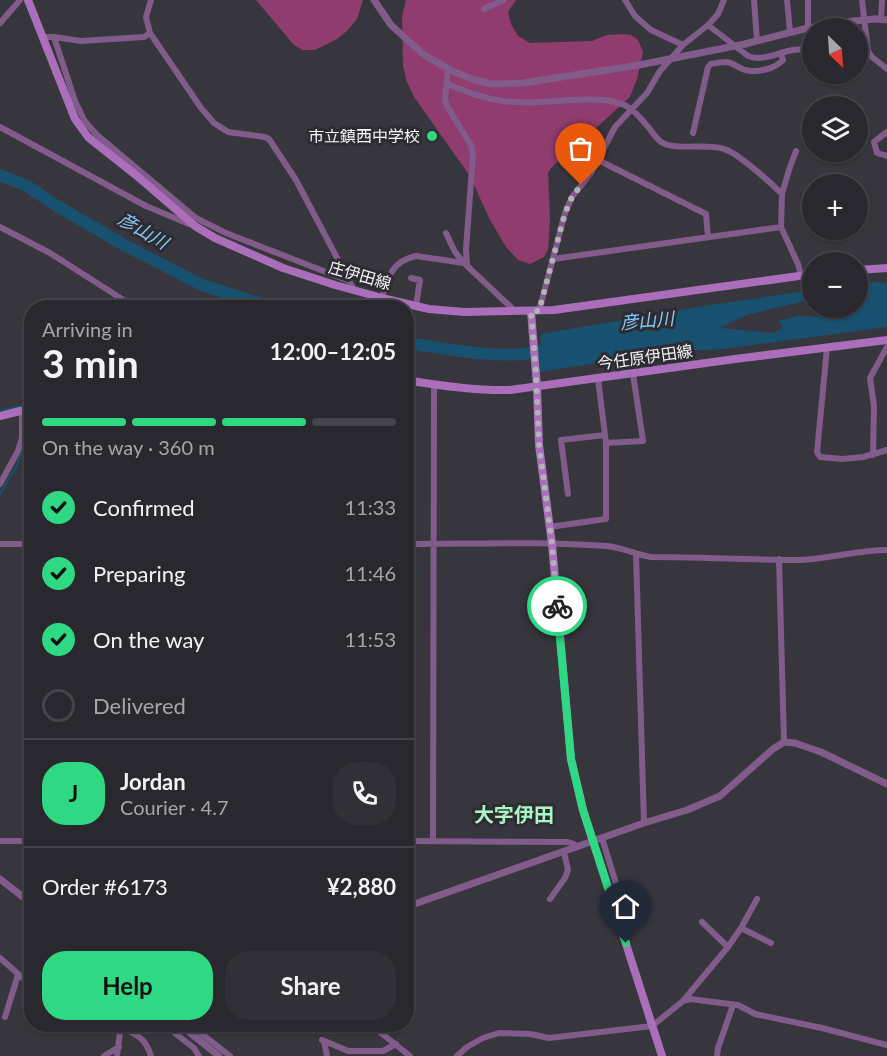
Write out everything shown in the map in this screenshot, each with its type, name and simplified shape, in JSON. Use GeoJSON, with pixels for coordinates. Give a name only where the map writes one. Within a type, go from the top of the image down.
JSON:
{"type":"FeatureCollection","features":[{"type":"Feature","properties":{"kind":"main road","name":"庄伊田線"},"geometry":{"type":"LineString","coordinates":[[28,0],[75,118],[88,137],[195,226],[215,238],[283,268],[390,300]]}},
{"type":"Feature","properties":{"kind":"main road"},"geometry":{"type":"LineString","coordinates":[[868,269],[887,268]]}},
{"type":"Feature","properties":{"kind":"main road","name":"庄伊田線"},"geometry":{"type":"LineString","coordinates":[[416,306],[464,312],[534,313],[801,275]]}},
{"type":"Feature","properties":{"kind":"main road"},"geometry":{"type":"LineString","coordinates":[[534,313],[539,444],[552,544],[571,759],[583,810],[598,840],[612,901],[662,1056]]}},
{"type":"Feature","properties":{"kind":"main road","name":"今任原伊田線"},"geometry":{"type":"LineString","coordinates":[[414,381],[492,391],[887,340]]}},
{"type":"Feature","properties":{"kind":"main road"},"geometry":{"type":"LineString","coordinates":[[0,416],[24,411]]}},
{"type":"Feature","properties":{"kind":"street"},"geometry":{"type":"LineString","coordinates":[[0,23],[20,0]]}},
{"type":"Feature","properties":{"kind":"street"},"geometry":{"type":"LineString","coordinates":[[151,0],[146,17],[150,33],[201,108],[214,123],[228,132],[265,136],[269,139],[296,180],[354,290]]}},
{"type":"Feature","properties":{"kind":"street"},"geometry":{"type":"LineString","coordinates":[[374,0],[391,26],[423,54],[448,69],[471,79],[491,84],[523,84],[639,65],[745,44],[802,29]]}},
{"type":"Feature","properties":{"kind":"street"},"geometry":{"type":"LineString","coordinates":[[484,9],[504,0]]}},
{"type":"Feature","properties":{"kind":"street"},"geometry":{"type":"LineString","coordinates":[[625,0],[635,16],[651,30],[683,45]]}},
{"type":"Feature","properties":{"kind":"street"},"geometry":{"type":"LineString","coordinates":[[534,313],[572,197],[591,172],[615,127],[647,93],[660,71],[683,45],[718,14],[724,0]]}},
{"type":"Feature","properties":{"kind":"street"},"geometry":{"type":"LineString","coordinates":[[754,0],[757,41]]}},
{"type":"Feature","properties":{"kind":"street"},"geometry":{"type":"LineString","coordinates":[[787,0],[790,32]]}},
{"type":"Feature","properties":{"kind":"street"},"geometry":{"type":"LineString","coordinates":[[808,0],[808,18]]}},
{"type":"Feature","properties":{"kind":"street"},"geometry":{"type":"LineString","coordinates":[[862,0],[868,51],[887,69]]}},
{"type":"Feature","properties":{"kind":"street"},"geometry":{"type":"LineString","coordinates":[[881,19],[882,0]]}},
{"type":"Feature","properties":{"kind":"street"},"geometry":{"type":"LineString","coordinates":[[708,25],[753,58],[802,50]]}},
{"type":"Feature","properties":{"kind":"street"},"geometry":{"type":"LineString","coordinates":[[43,37],[81,41],[144,37],[150,33]]}},
{"type":"Feature","properties":{"kind":"street"},"geometry":{"type":"LineString","coordinates":[[54,37],[75,101],[84,120],[96,134],[196,218],[226,233],[349,281]]}},
{"type":"Feature","properties":{"kind":"street"},"geometry":{"type":"LineString","coordinates":[[693,133],[708,68],[711,64],[728,62],[746,70],[765,70],[781,63],[783,60],[781,52]]}},
{"type":"Feature","properties":{"kind":"street"},"geometry":{"type":"LineString","coordinates":[[448,69],[445,100],[472,147],[473,154],[465,264]]}},
{"type":"Feature","properties":{"kind":"street"},"geometry":{"type":"LineString","coordinates":[[447,84],[480,96],[503,101],[599,100],[620,103],[633,108],[662,142],[671,145],[723,148],[782,194]]}},
{"type":"Feature","properties":{"kind":"street"},"geometry":{"type":"LineString","coordinates":[[0,127],[147,206],[195,226]]}},
{"type":"Feature","properties":{"kind":"street"},"geometry":{"type":"LineString","coordinates":[[887,132],[874,142],[877,153],[887,156]]}},
{"type":"Feature","properties":{"kind":"street"},"geometry":{"type":"LineString","coordinates":[[796,151],[782,194],[782,227],[801,275]]}},
{"type":"Feature","properties":{"kind":"street"},"geometry":{"type":"LineString","coordinates":[[597,160],[706,213],[708,237]]}},
{"type":"Feature","properties":{"kind":"street"},"geometry":{"type":"LineString","coordinates":[[0,227],[50,253],[123,300]]}},
{"type":"Feature","properties":{"kind":"street"},"geometry":{"type":"LineString","coordinates":[[553,259],[782,227]]}},
{"type":"Feature","properties":{"kind":"street"},"geometry":{"type":"LineString","coordinates":[[446,234],[455,252],[465,264],[515,311]]}},
{"type":"Feature","properties":{"kind":"street"},"geometry":{"type":"LineString","coordinates":[[382,298],[389,274],[408,257],[416,256],[465,264]]}},
{"type":"Feature","properties":{"kind":"street"},"geometry":{"type":"LineString","coordinates":[[411,278],[420,280],[416,306]]}},
{"type":"Feature","properties":{"kind":"street"},"geometry":{"type":"LineString","coordinates":[[873,455],[874,406],[870,378],[887,347]]}},
{"type":"Feature","properties":{"kind":"street"},"geometry":{"type":"LineString","coordinates":[[827,348],[817,452],[820,457],[842,459],[873,455],[887,450]]}},
{"type":"Feature","properties":{"kind":"street"},"geometry":{"type":"LineString","coordinates":[[606,443],[643,441],[633,374]]}},
{"type":"Feature","properties":{"kind":"street"},"geometry":{"type":"LineString","coordinates":[[549,527],[606,519],[606,443],[598,379]]}},
{"type":"Feature","properties":{"kind":"street"},"geometry":{"type":"LineString","coordinates":[[433,841],[434,385]]}},
{"type":"Feature","properties":{"kind":"street"},"geometry":{"type":"LineString","coordinates":[[0,484],[18,451],[24,427]]}},
{"type":"Feature","properties":{"kind":"street"},"geometry":{"type":"LineString","coordinates":[[568,494],[561,440],[605,435]]}},
{"type":"Feature","properties":{"kind":"street"},"geometry":{"type":"LineString","coordinates":[[0,544],[24,544]]}},
{"type":"Feature","properties":{"kind":"street"},"geometry":{"type":"LineString","coordinates":[[414,544],[609,546],[651,556],[800,560],[887,550]]}},
{"type":"Feature","properties":{"kind":"street"},"geometry":{"type":"LineString","coordinates":[[636,554],[644,823]]}},
{"type":"Feature","properties":{"kind":"street"},"geometry":{"type":"LineString","coordinates":[[779,559],[784,742]]}},
{"type":"Feature","properties":{"kind":"street"},"geometry":{"type":"LineString","coordinates":[[414,904],[687,810],[720,796],[784,742],[795,743],[821,752],[887,784]]}},
{"type":"Feature","properties":{"kind":"street"},"geometry":{"type":"LineString","coordinates":[[0,841],[24,841]]}},
{"type":"Feature","properties":{"kind":"street"},"geometry":{"type":"LineString","coordinates":[[414,841],[568,842],[574,844],[575,848]]}},
{"type":"Feature","properties":{"kind":"street"},"geometry":{"type":"LineString","coordinates":[[550,899],[568,870],[564,852]]}},
{"type":"Feature","properties":{"kind":"street"},"geometry":{"type":"LineString","coordinates":[[0,879],[24,898]]}},
{"type":"Feature","properties":{"kind":"street"},"geometry":{"type":"LineString","coordinates":[[457,1056],[483,1038],[499,1034],[530,1034],[549,1038],[652,1026],[683,1001],[728,947],[757,899]]}},
{"type":"Feature","properties":{"kind":"street"},"geometry":{"type":"LineString","coordinates":[[702,922],[728,947]]}},
{"type":"Feature","properties":{"kind":"street"},"geometry":{"type":"LineString","coordinates":[[741,928],[771,943]]}},
{"type":"Feature","properties":{"kind":"street"},"geometry":{"type":"LineString","coordinates":[[0,958],[24,980]]}},
{"type":"Feature","properties":{"kind":"street"},"geometry":{"type":"LineString","coordinates":[[5,1017],[18,975]]}},
{"type":"Feature","properties":{"kind":"street"},"geometry":{"type":"LineString","coordinates":[[683,1001],[690,999],[738,1005],[755,1014],[887,1045]]}},
{"type":"Feature","properties":{"kind":"street"},"geometry":{"type":"LineString","coordinates":[[717,1056],[733,1005]]}},
{"type":"Feature","properties":{"kind":"street"},"geometry":{"type":"LineString","coordinates":[[117,1056],[120,1032]]}},
{"type":"Feature","properties":{"kind":"street"},"geometry":{"type":"LineString","coordinates":[[132,1032],[142,1038],[151,1056]]}},
{"type":"Feature","properties":{"kind":"street"},"geometry":{"type":"LineString","coordinates":[[173,1032],[194,1048],[199,1056]]}},
{"type":"Feature","properties":{"kind":"street"},"geometry":{"type":"LineString","coordinates":[[189,1032],[219,1056]]}},
{"type":"Feature","properties":{"kind":"street"},"geometry":{"type":"LineString","coordinates":[[200,1032],[230,1056]]}},
{"type":"Feature","properties":{"kind":"street"},"geometry":{"type":"LineString","coordinates":[[380,1032],[410,1056]]}},
{"type":"Feature","properties":{"kind":"street"},"geometry":{"type":"LineString","coordinates":[[327,1056],[323,1040],[348,1051],[383,1051],[396,1044]]}},
{"type":"Feature","properties":{"kind":"street"},"geometry":{"type":"LineString","coordinates":[[104,1056],[119,1047]]}},
{"type":"Feature","properties":{"kind":"shaded area"},"geometry":{"type":"Polygon","coordinates":[[[256,0],[363,0],[357,19],[347,31],[315,50],[303,50],[294,45],[256,0]]]}},
{"type":"Feature","properties":{"kind":"shaded area"},"geometry":{"type":"Polygon","coordinates":[[[406,0],[516,0],[508,12],[511,24],[518,36],[530,43],[592,41],[607,35],[625,34],[631,35],[639,42],[643,52],[630,97],[548,172],[550,219],[548,250],[544,257],[530,264],[518,260],[506,247],[489,218],[470,176],[414,97],[403,66],[402,16],[406,0]]]}},
{"type":"Feature","properties":{"kind":"water"},"geometry":{"type":"Polygon","coordinates":[[[868,283],[887,283],[887,327],[723,349],[667,352],[540,372],[541,334],[802,292],[802,302],[746,315],[720,328],[774,333],[783,327],[778,321],[797,316],[802,318],[868,318],[868,283]]]}},
{"type":"Feature","properties":{"kind":"waterway","name":"彦山川"},"geometry":{"type":"LineString","coordinates":[[0,175],[27,186],[126,246],[202,285],[248,300]]}},
{"type":"Feature","properties":{"kind":"waterway","name":"彦山川"},"geometry":{"type":"LineString","coordinates":[[414,344],[464,352],[508,355],[545,350]]}},
{"type":"Feature","properties":{"kind":"waterway"},"geometry":{"type":"LineString","coordinates":[[0,411],[24,406]]}},
{"type":"Feature","properties":{"kind":"waterway"},"geometry":{"type":"LineString","coordinates":[[0,494],[24,448]]}},
{"type":"Feature","properties":{"kind":"way so far"},"geometry":{"type":"LineString","coordinates":[[557,606],[552,544],[539,444],[531,311],[539,311],[565,213],[572,197],[581,185]]}},
{"type":"Feature","properties":{"kind":"place","name":"市立鎮西中学校"},"geometry":{"type":"Point","coordinates":[432,136]}},
{"type":"Feature","properties":{"kind":"district","name":"大字伊田"},"geometry":{"type":"Point","coordinates":[514,815]}},
{"type":"Feature","properties":{"kind":"route"},"geometry":{"type":"LineString","coordinates":[[557,606],[571,759],[583,810],[626,943]]}}]}
